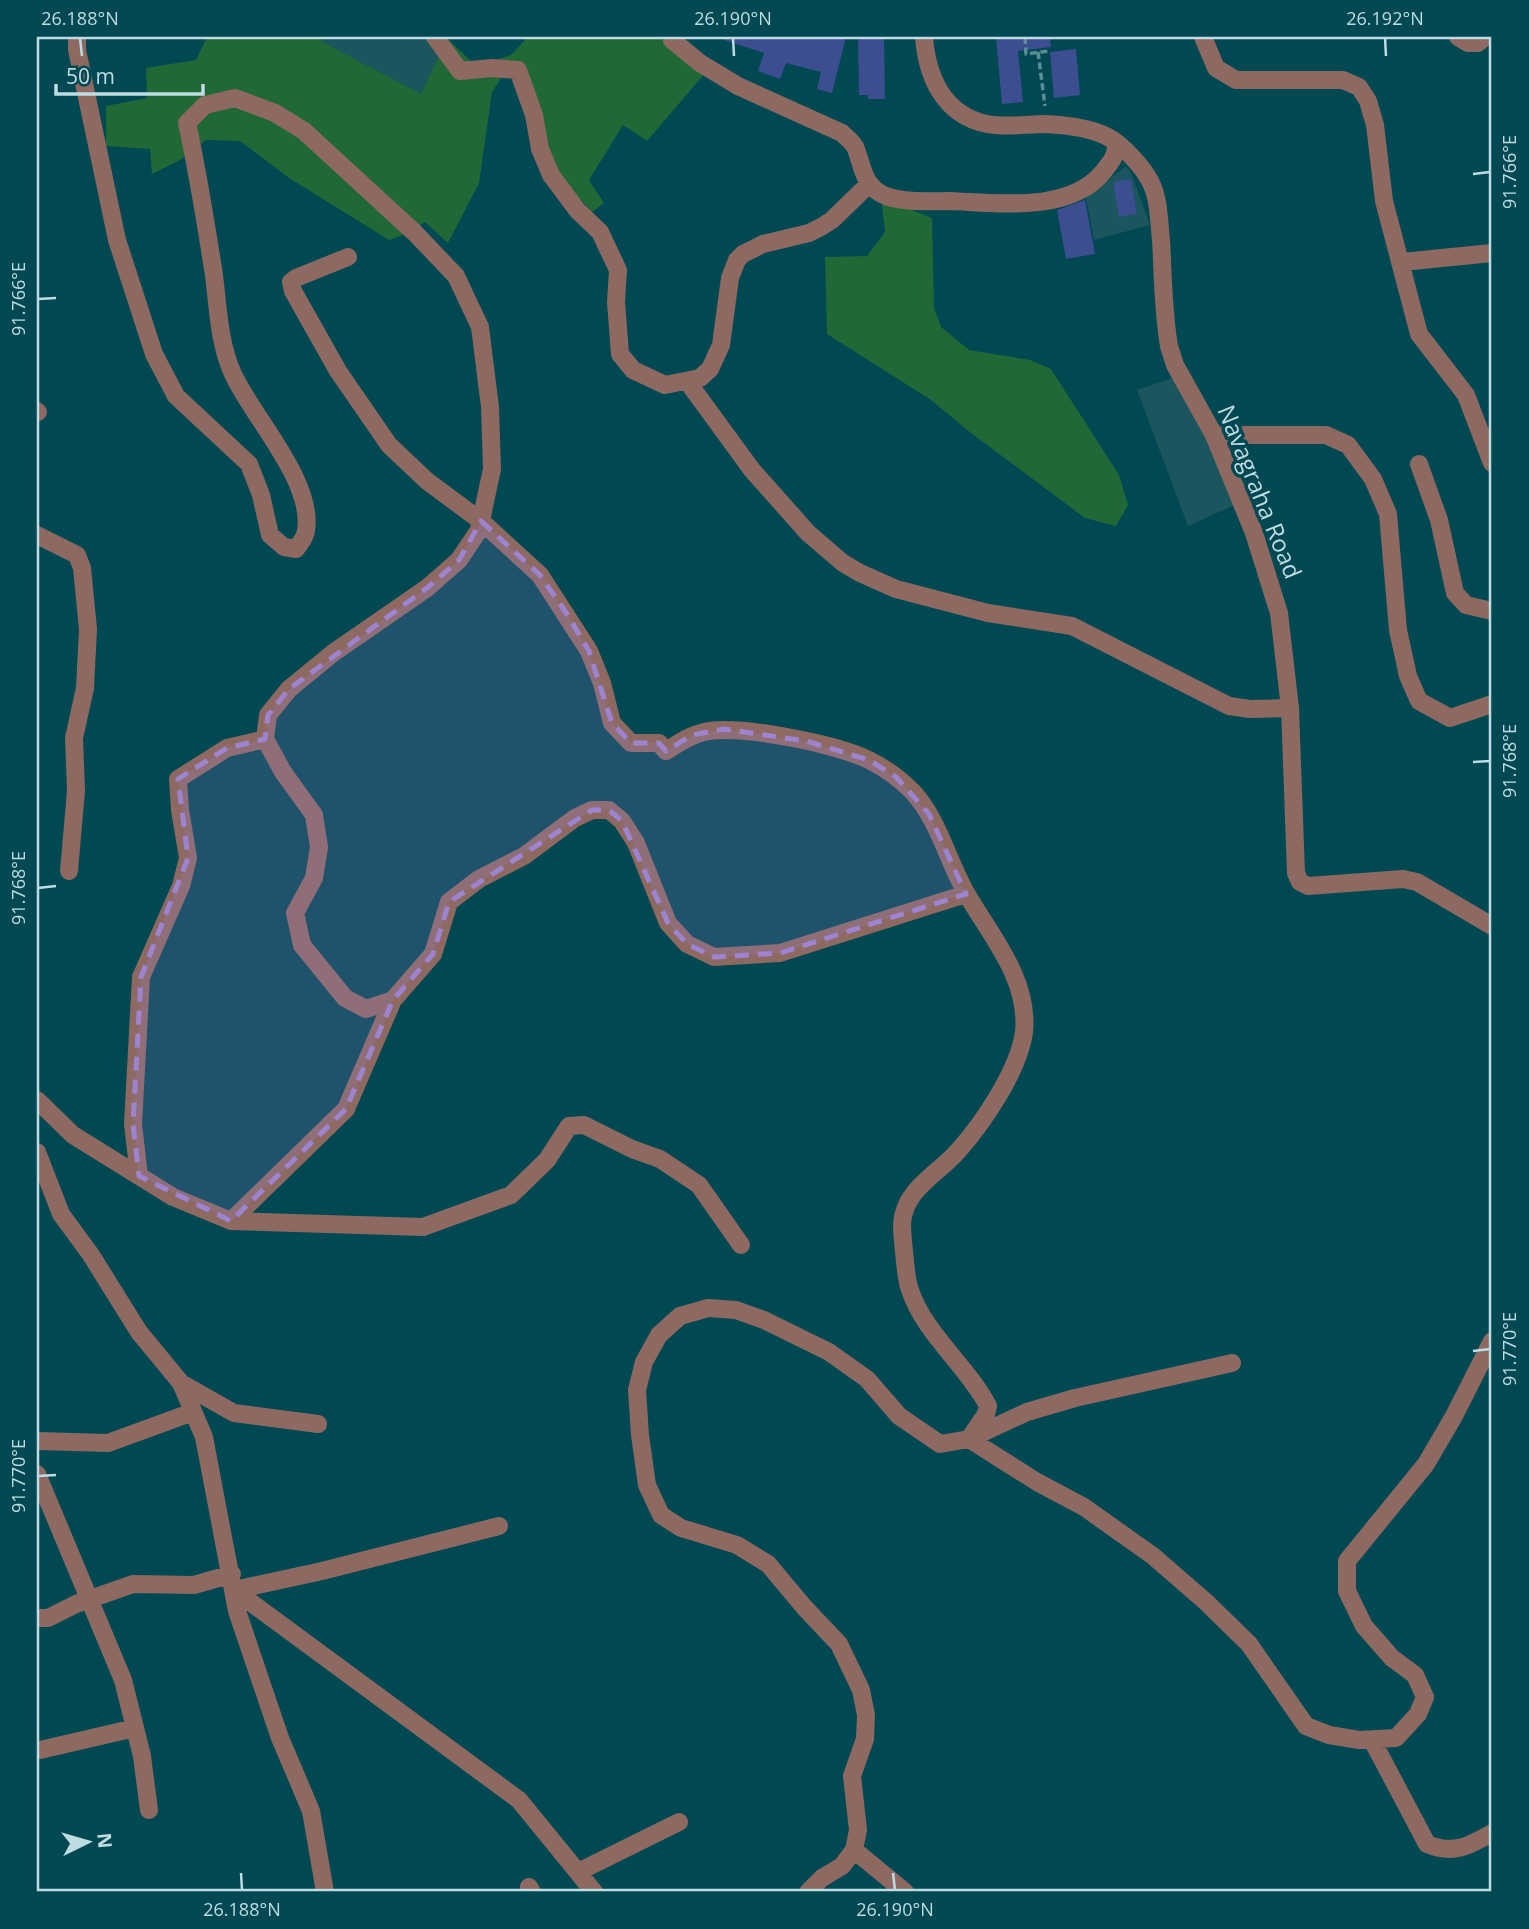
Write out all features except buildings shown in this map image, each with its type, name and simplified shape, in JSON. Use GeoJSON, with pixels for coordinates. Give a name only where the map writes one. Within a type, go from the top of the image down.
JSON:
{"type":"FeatureCollection","features":[{"type":"Feature","properties":{"kind":"street"},"geometry":{"type":"LineString","coordinates":[[71,37],[77,50],[117,240],[153,354],[176,396],[249,464],[261,495],[270,535],[284,547],[296,549],[306,533],[306,503],[288,464],[231,371],[223,338],[205,217],[187,122],[205,104],[235,98],[275,113],[304,131],[415,233],[456,276],[480,327],[490,407],[492,469],[479,530],[459,560],[427,588],[333,653],[289,689],[268,715],[265,739],[283,772],[314,815],[319,847],[314,878],[295,913],[302,945],[345,998],[366,1009],[393,1000]]}},
{"type":"Feature","properties":{"kind":"street"},"geometry":{"type":"LineString","coordinates":[[435,37],[460,71],[492,68],[518,70],[534,115],[540,149],[551,175],[577,210],[600,232],[618,271],[616,302],[620,354],[633,370],[665,385],[700,377],[710,369],[721,345],[730,278],[737,260],[743,254],[763,244],[809,233],[821,227],[832,220],[869,184]]}},
{"type":"Feature","properties":{"kind":"street","name":"Navagraha Road"},"geometry":{"type":"LineString","coordinates":[[923,37],[930,77],[961,113],[988,125],[1047,124],[1101,134],[1128,152],[1152,184],[1159,217],[1169,346],[1175,365],[1214,435],[1272,584],[1279,614],[1290,708],[1296,873],[1300,882],[1308,886],[1403,879],[1417,882],[1492,926]]}},
{"type":"Feature","properties":{"kind":"street"},"geometry":{"type":"LineString","coordinates":[[1203,37],[1216,68],[1236,80],[1343,80],[1359,87],[1368,101],[1375,125],[1384,201],[1419,334],[1466,395],[1492,463]]}},
{"type":"Feature","properties":{"kind":"street"},"geometry":{"type":"LineString","coordinates":[[1458,37],[1468,43],[1478,43],[1485,37]]}},
{"type":"Feature","properties":{"kind":"street"},"geometry":{"type":"LineString","coordinates":[[672,40],[701,63],[738,86],[842,133],[856,146],[860,168],[869,184],[885,196],[905,200],[1015,203],[1061,198],[1087,188],[1099,178],[1115,158],[1116,144]]}},
{"type":"Feature","properties":{"kind":"street"},"geometry":{"type":"LineString","coordinates":[[1402,262],[1492,253]]}},
{"type":"Feature","properties":{"kind":"street"},"geometry":{"type":"LineString","coordinates":[[348,257],[291,282],[293,291],[338,371],[390,445],[427,481],[481,521],[540,575],[589,651],[602,683],[612,723],[631,743],[659,743],[666,751],[692,735],[724,730],[806,741],[869,760],[904,785],[929,814],[966,894],[1017,978],[1025,1012],[1024,1034],[1018,1057],[992,1104],[957,1153],[913,1192],[905,1206],[902,1225],[909,1287],[921,1313],[979,1389],[988,1406],[986,1414],[969,1439]]}},
{"type":"Feature","properties":{"kind":"street"},"geometry":{"type":"LineString","coordinates":[[687,381],[752,470],[808,533],[843,563],[860,573],[896,589],[988,613],[1072,626],[1229,706],[1250,709],[1290,708]]}},
{"type":"Feature","properties":{"kind":"street"},"geometry":{"type":"LineString","coordinates":[[1214,435],[1326,435],[1348,445],[1373,479],[1388,514],[1398,630],[1408,676],[1419,701],[1450,718],[1470,709],[1492,704]]}},
{"type":"Feature","properties":{"kind":"street"},"geometry":{"type":"LineString","coordinates":[[1419,464],[1439,520],[1455,593],[1466,605],[1492,611]]}},
{"type":"Feature","properties":{"kind":"street"},"geometry":{"type":"LineString","coordinates":[[37,535],[77,555],[82,568],[88,629],[86,688],[74,738],[76,791],[69,871]]}},
{"type":"Feature","properties":{"kind":"street"},"geometry":{"type":"LineString","coordinates":[[1470,709],[1492,691]]}},
{"type":"Feature","properties":{"kind":"street"},"geometry":{"type":"LineString","coordinates":[[139,1176],[133,1124],[141,977],[181,886],[188,858],[178,779],[227,748],[265,739]]}},
{"type":"Feature","properties":{"kind":"street"},"geometry":{"type":"LineString","coordinates":[[231,1221],[346,1110],[393,1000],[433,954],[449,902],[479,880],[524,856],[575,818],[592,810],[609,810],[622,821],[636,843],[668,923],[687,944],[714,957],[780,953],[966,894]]}},
{"type":"Feature","properties":{"kind":"street"},"geometry":{"type":"LineString","coordinates":[[37,1100],[73,1135],[173,1197],[231,1221],[423,1227],[511,1195],[547,1160],[569,1126],[584,1125],[632,1149],[660,1159],[699,1185],[741,1245]]}},
{"type":"Feature","properties":{"kind":"street"},"geometry":{"type":"LineString","coordinates":[[37,1152],[61,1214],[91,1255],[139,1332],[181,1383],[204,1437],[237,1611],[280,1738],[311,1811],[325,1892]]}},
{"type":"Feature","properties":{"kind":"street"},"geometry":{"type":"LineString","coordinates":[[808,1892],[822,1878],[842,1866],[853,1850],[858,1830],[852,1776],[865,1739],[866,1715],[862,1690],[839,1644],[768,1564],[737,1545],[681,1528],[661,1516],[647,1485],[636,1390],[644,1362],[659,1335],[680,1316],[708,1308],[736,1310],[764,1320],[829,1352],[867,1379],[900,1416],[940,1444],[969,1439],[1027,1412],[1075,1398],[1232,1363]]}},
{"type":"Feature","properties":{"kind":"street"},"geometry":{"type":"LineString","coordinates":[[969,1439],[1037,1482],[1084,1507],[1153,1556],[1250,1644],[1306,1726],[1329,1735],[1359,1740],[1396,1738],[1418,1714],[1425,1697],[1415,1675],[1392,1658],[1364,1626],[1347,1591],[1347,1561],[1426,1464],[1492,1341]]}},
{"type":"Feature","properties":{"kind":"street"},"geometry":{"type":"LineString","coordinates":[[181,1383],[234,1413],[318,1424]]}},
{"type":"Feature","properties":{"kind":"street"},"geometry":{"type":"LineString","coordinates":[[37,1441],[108,1443],[192,1412]]}},
{"type":"Feature","properties":{"kind":"street"},"geometry":{"type":"LineString","coordinates":[[37,1474],[123,1680],[142,1756],[149,1810]]}},
{"type":"Feature","properties":{"kind":"street"},"geometry":{"type":"LineString","coordinates":[[37,1618],[48,1618],[132,1584],[233,1582],[322,1571],[499,1526]]}},
{"type":"Feature","properties":{"kind":"street"},"geometry":{"type":"LineString","coordinates":[[233,1582],[519,1800],[594,1892]]}},
{"type":"Feature","properties":{"kind":"street"},"geometry":{"type":"LineString","coordinates":[[40,1751],[135,1728]]}},
{"type":"Feature","properties":{"kind":"street"},"geometry":{"type":"LineString","coordinates":[[1372,1740],[1427,1844],[1442,1850],[1471,1845],[1492,1833]]}},
{"type":"Feature","properties":{"kind":"street"},"geometry":{"type":"LineString","coordinates":[[578,1872],[679,1822]]}},
{"type":"Feature","properties":{"kind":"street"},"geometry":{"type":"LineString","coordinates":[[853,1850],[905,1892]]}},
{"type":"Feature","properties":{"kind":"path"},"geometry":{"type":"LineString","coordinates":[[1025,37],[1026,54],[1049,51]]}},
{"type":"Feature","properties":{"kind":"path"},"geometry":{"type":"LineString","coordinates":[[1038,52],[1047,124]]}},
{"type":"Feature","properties":{"kind":"highlighted area"},"geometry":{"type":"Polygon","coordinates":[[[481,521],[540,575],[567,614],[589,651],[612,723],[631,743],[659,743],[666,751],[692,735],[724,729],[806,741],[869,760],[896,777],[929,814],[966,894],[780,953],[714,957],[687,944],[668,923],[622,821],[609,810],[592,810],[449,902],[433,954],[393,1000],[346,1109],[231,1221],[139,1176],[133,1124],[141,977],[188,858],[178,779],[227,748],[265,739],[268,715],[289,689],[427,588],[459,560],[481,521]]]}},
{"type":"Feature","properties":{"kind":"shaded area"},"geometry":{"type":"Polygon","coordinates":[[[321,37],[447,38],[421,94],[321,41],[321,37]]]}},
{"type":"Feature","properties":{"kind":"shaded area"},"geometry":{"type":"Polygon","coordinates":[[[1126,166],[1150,225],[1094,240],[1086,197],[1126,166]]]}},
{"type":"Feature","properties":{"kind":"shaded area"},"geometry":{"type":"Polygon","coordinates":[[[1187,373],[1248,499],[1188,526],[1137,390],[1187,373]]]}},
{"type":"Feature","properties":{"kind":"green space"},"geometry":{"type":"Polygon","coordinates":[[[207,37],[321,37],[321,41],[421,94],[447,38],[476,66],[511,55],[528,37],[658,37],[679,49],[706,72],[647,141],[623,125],[589,180],[604,203],[592,212],[553,170],[533,113],[507,69],[492,92],[479,183],[448,243],[425,222],[406,234],[389,240],[289,178],[240,141],[206,140],[180,160],[152,174],[150,149],[106,146],[106,106],[147,98],[146,68],[196,60],[207,37]]]}},
{"type":"Feature","properties":{"kind":"green space"},"geometry":{"type":"Polygon","coordinates":[[[881,198],[932,218],[934,308],[941,327],[969,350],[1030,360],[1051,369],[1119,475],[1128,505],[1116,526],[1085,518],[931,400],[827,334],[825,257],[867,256],[885,232],[881,198]]]}}]}
